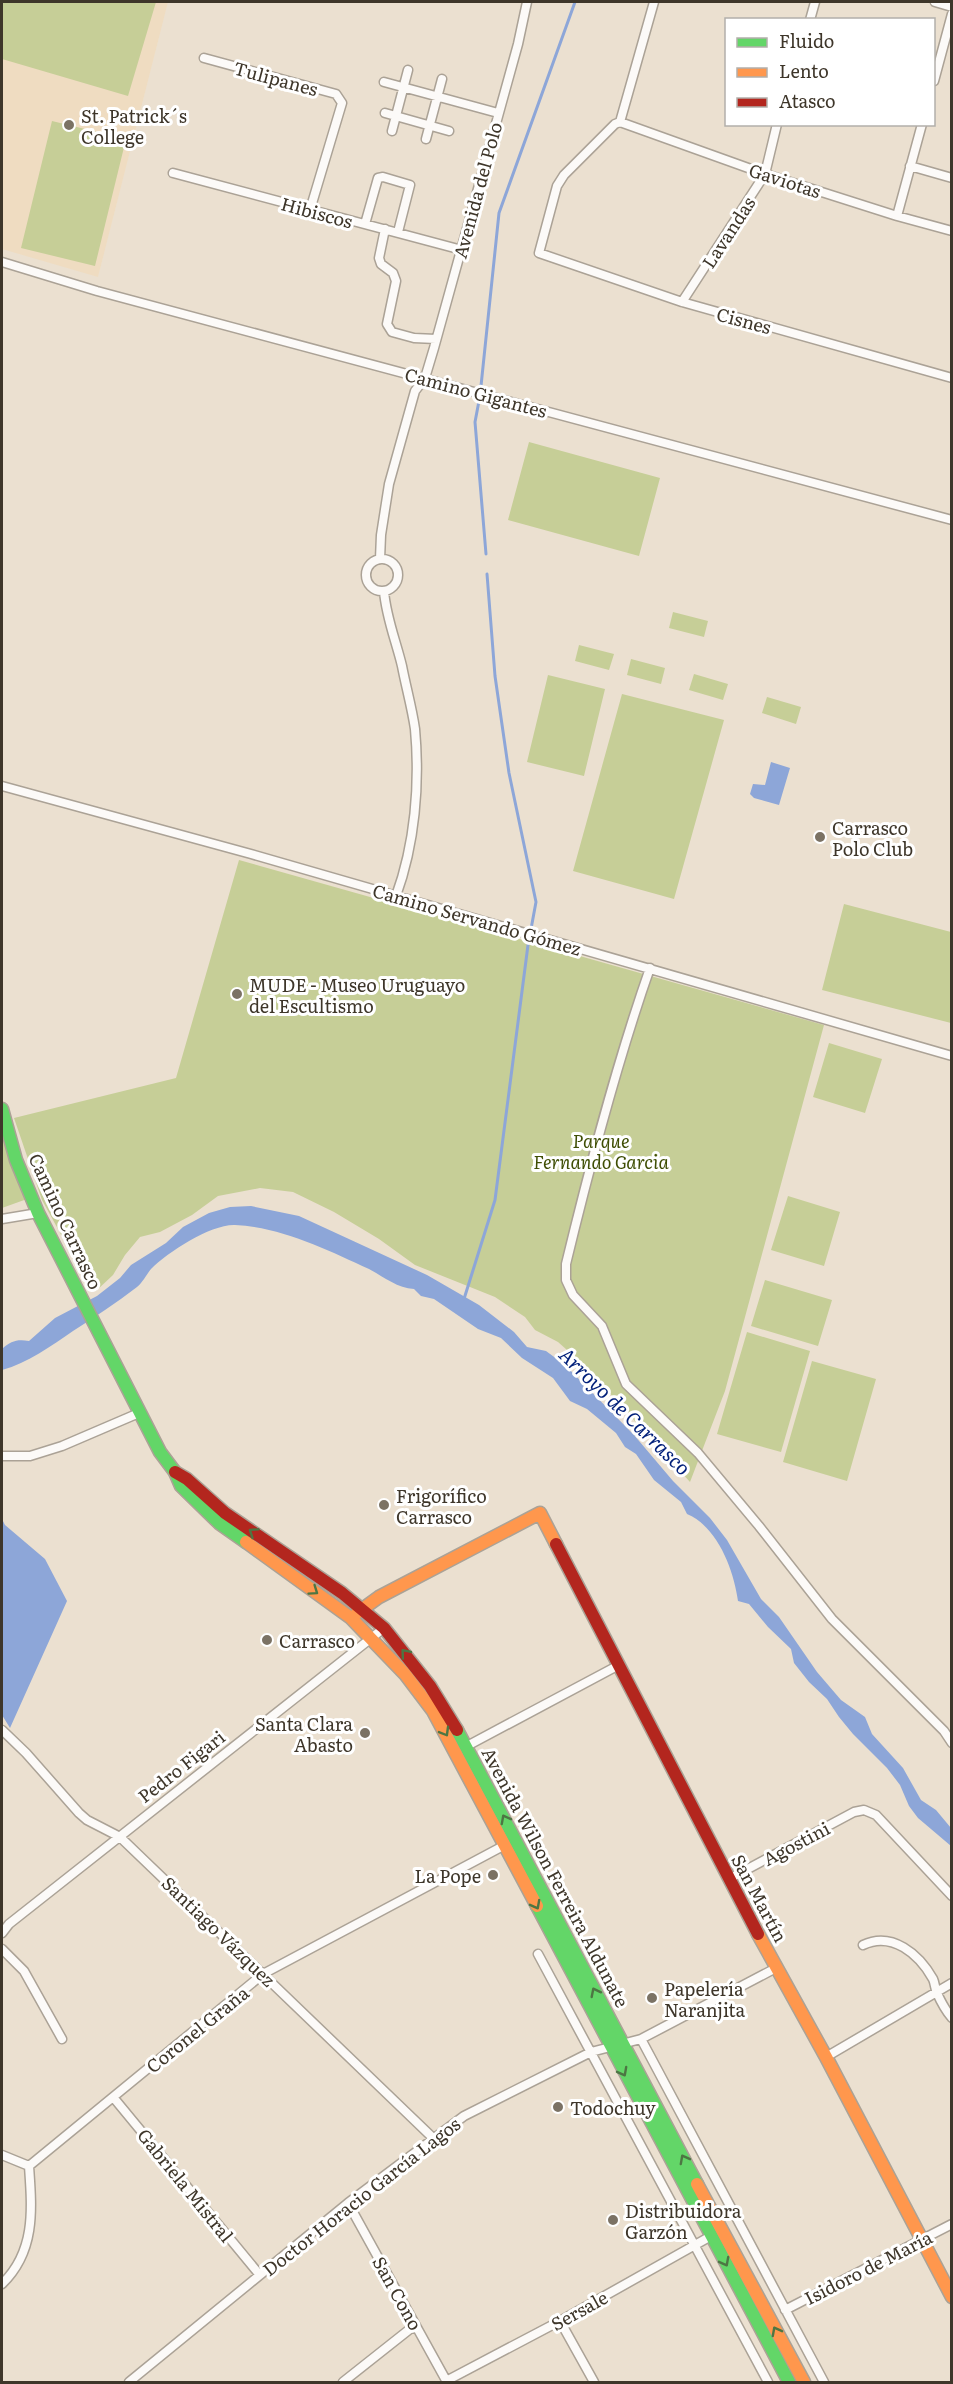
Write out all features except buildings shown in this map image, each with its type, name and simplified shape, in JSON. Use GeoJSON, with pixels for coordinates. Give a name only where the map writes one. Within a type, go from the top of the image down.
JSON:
{"type":"FeatureCollection","features":[{"type":"Feature","properties":{"kind":"main road","name":"Camino Carrasco"},"geometry":{"type":"LineString","coordinates":[[2,1109],[16,1160],[38,1213],[74,1280],[105,1346]]}},
{"type":"Feature","properties":{"kind":"main road","name":"Avenida Wilson Ferreira Aldunate"},"geometry":{"type":"LineString","coordinates":[[105,1346],[160,1452],[176,1472],[225,1513],[362,1609],[384,1628],[430,1686],[467,1746],[711,2236],[789,2382]]}},
{"type":"Feature","properties":{"kind":"main road","name":"Avenida Wilson Ferreira Aldunate"},"geometry":{"type":"LineString","coordinates":[[176,1472],[181,1486],[219,1524],[351,1618],[373,1638],[427,1702],[804,2382]]}},
{"type":"Feature","properties":{"kind":"main road","name":"San Martín"},"geometry":{"type":"LineString","coordinates":[[362,1609],[379,1597],[540,1513],[729,1879],[826,2057],[951,2297]]}},
{"type":"Feature","properties":{"kind":"main road"},"geometry":{"type":"LineString","coordinates":[[351,1618],[362,1609]]}},
{"type":"Feature","properties":{"kind":"street","name":"Avenida del Polo"},"geometry":{"type":"LineString","coordinates":[[380,559],[381,535],[389,484],[415,391],[425,378],[462,250],[518,44],[527,2]]}},
{"type":"Feature","properties":{"kind":"street"},"geometry":{"type":"LineString","coordinates":[[620,122],[654,2]]}},
{"type":"Feature","properties":{"kind":"street"},"geometry":{"type":"LineString","coordinates":[[811,18],[815,2]]}},
{"type":"Feature","properties":{"kind":"street"},"geometry":{"type":"LineString","coordinates":[[935,2],[951,7]]}},
{"type":"Feature","properties":{"kind":"street"},"geometry":{"type":"LineString","coordinates":[[935,74],[951,14]]}},
{"type":"Feature","properties":{"kind":"street","name":"Tulipanes"},"geometry":{"type":"LineString","coordinates":[[204,58],[336,94],[340,99],[342,103],[310,210]]}},
{"type":"Feature","properties":{"kind":"street"},"geometry":{"type":"LineString","coordinates":[[392,131],[408,70]]}},
{"type":"Feature","properties":{"kind":"street"},"geometry":{"type":"LineString","coordinates":[[426,139],[442,79]]}},
{"type":"Feature","properties":{"kind":"street"},"geometry":{"type":"LineString","coordinates":[[384,82],[498,114]]}},
{"type":"Feature","properties":{"kind":"street"},"geometry":{"type":"LineString","coordinates":[[385,113],[449,131]]}},
{"type":"Feature","properties":{"kind":"street","name":"Gaviotas"},"geometry":{"type":"LineString","coordinates":[[620,122],[765,174],[951,231]]}},
{"type":"Feature","properties":{"kind":"street","name":"Cisnes"},"geometry":{"type":"LineString","coordinates":[[620,122],[615,124],[564,175],[557,186],[539,253],[682,302],[951,378]]}},
{"type":"Feature","properties":{"kind":"street","name":"Lavandas"},"geometry":{"type":"LineString","coordinates":[[682,302],[765,174],[777,126]]}},
{"type":"Feature","properties":{"kind":"street"},"geometry":{"type":"LineString","coordinates":[[897,216],[921,126]]}},
{"type":"Feature","properties":{"kind":"street"},"geometry":{"type":"LineString","coordinates":[[910,166],[951,178]]}},
{"type":"Feature","properties":{"kind":"street","name":"Hibiscos"},"geometry":{"type":"LineString","coordinates":[[173,173],[462,250]]}},
{"type":"Feature","properties":{"kind":"street"},"geometry":{"type":"LineString","coordinates":[[365,224],[378,178],[383,177],[410,185],[398,232]]}},
{"type":"Feature","properties":{"kind":"street"},"geometry":{"type":"LineString","coordinates":[[385,229],[379,258],[381,264],[393,273],[396,281],[387,324],[392,332],[414,338],[436,339]]}},
{"type":"Feature","properties":{"kind":"street","name":"Camino Gigantes"},"geometry":{"type":"LineString","coordinates":[[2,262],[97,291],[951,520]]}},
{"type":"Feature","properties":{"kind":"street"},"geometry":{"type":"LineString","coordinates":[[380,559],[394,564],[398,573],[393,587],[384,591],[374,589],[366,577],[371,563],[380,559]]}},
{"type":"Feature","properties":{"kind":"street"},"geometry":{"type":"LineString","coordinates":[[384,591],[387,615],[401,663],[414,727],[417,764],[414,821],[406,864],[396,896]]}},
{"type":"Feature","properties":{"kind":"street","name":"Camino Servando Gómez"},"geometry":{"type":"LineString","coordinates":[[2,786],[650,968],[951,1056]]}},
{"type":"Feature","properties":{"kind":"street"},"geometry":{"type":"LineString","coordinates":[[650,968],[626,1034],[566,1264],[566,1280],[573,1295],[602,1326],[626,1384],[698,1453],[832,1619],[944,1731],[951,1743]]}},
{"type":"Feature","properties":{"kind":"street"},"geometry":{"type":"LineString","coordinates":[[2,1219],[38,1213]]}},
{"type":"Feature","properties":{"kind":"street"},"geometry":{"type":"LineString","coordinates":[[2,1456],[30,1456],[62,1446],[139,1413]]}},
{"type":"Feature","properties":{"kind":"street","name":"Pedro Figari"},"geometry":{"type":"LineString","coordinates":[[2,1933],[9,1924],[384,1628]]}},
{"type":"Feature","properties":{"kind":"street"},"geometry":{"type":"LineString","coordinates":[[467,1746],[619,1665]]}},
{"type":"Feature","properties":{"kind":"street","name":"Santiago Vázquez"},"geometry":{"type":"LineString","coordinates":[[2,1730],[26,1753],[79,1813],[87,1820],[120,1837],[434,2138]]}},
{"type":"Feature","properties":{"kind":"street","name":"Agostini"},"geometry":{"type":"LineString","coordinates":[[729,1879],[854,1812],[864,1810],[876,1815],[951,1896]]}},
{"type":"Feature","properties":{"kind":"street","name":"Coronel Graña"},"geometry":{"type":"LineString","coordinates":[[29,2166],[263,1974],[505,1845]]}},
{"type":"Feature","properties":{"kind":"street"},"geometry":{"type":"LineString","coordinates":[[863,1945],[874,1940],[890,1941],[913,1953],[933,1980],[936,1991],[951,2018]]}},
{"type":"Feature","properties":{"kind":"street"},"geometry":{"type":"LineString","coordinates":[[2,1949],[24,1971],[62,2039]]}},
{"type":"Feature","properties":{"kind":"street"},"geometry":{"type":"LineString","coordinates":[[538,1954],[768,2382]]}},
{"type":"Feature","properties":{"kind":"street","name":"Doctor Horacio García Lagos"},"geometry":{"type":"LineString","coordinates":[[129,2382],[348,2203],[464,2116],[591,2052],[640,2039],[776,1968]]}},
{"type":"Feature","properties":{"kind":"street"},"geometry":{"type":"LineString","coordinates":[[826,2057],[951,1983]]}},
{"type":"Feature","properties":{"kind":"street"},"geometry":{"type":"LineString","coordinates":[[640,2039],[824,2382]]}},
{"type":"Feature","properties":{"kind":"street","name":"Gabriela Mistral"},"geometry":{"type":"LineString","coordinates":[[113,2097],[259,2274]]}},
{"type":"Feature","properties":{"kind":"street"},"geometry":{"type":"LineString","coordinates":[[2,2156],[29,2166],[31,2200],[29,2239],[20,2260],[2,2284]]}},
{"type":"Feature","properties":{"kind":"street","name":"San Cono"},"geometry":{"type":"LineString","coordinates":[[348,2203],[447,2382]]}},
{"type":"Feature","properties":{"kind":"street","name":"Isidoro de María"},"geometry":{"type":"LineString","coordinates":[[785,2310],[951,2224]]}},
{"type":"Feature","properties":{"kind":"street","name":"Sersale"},"geometry":{"type":"LineString","coordinates":[[447,2382],[711,2236]]}},
{"type":"Feature","properties":{"kind":"street"},"geometry":{"type":"LineString","coordinates":[[560,2321],[594,2382]]}},
{"type":"Feature","properties":{"kind":"street"},"geometry":{"type":"LineString","coordinates":[[343,2382],[415,2325]]}},
{"type":"Feature","properties":{"kind":"shaded area","name":"St. Patrick´s College"},"geometry":{"type":"Polygon","coordinates":[[[2,2],[168,2],[98,277],[2,249],[2,2]]]}},
{"type":"Feature","properties":{"kind":"green space"},"geometry":{"type":"Polygon","coordinates":[[[2,2],[156,2],[128,96],[2,59],[2,2]]]}},
{"type":"Feature","properties":{"kind":"green space"},"geometry":{"type":"Polygon","coordinates":[[[52,121],[126,139],[95,266],[21,248],[52,121]]]}},
{"type":"Feature","properties":{"kind":"green space"},"geometry":{"type":"Polygon","coordinates":[[[529,442],[660,478],[639,556],[508,520],[529,442]]]}},
{"type":"Feature","properties":{"kind":"green space"},"geometry":{"type":"Polygon","coordinates":[[[673,612],[708,621],[704,637],[669,628],[673,612]]]}},
{"type":"Feature","properties":{"kind":"green space"},"geometry":{"type":"Polygon","coordinates":[[[579,645],[614,654],[609,670],[575,661],[579,645]]]}},
{"type":"Feature","properties":{"kind":"green space"},"geometry":{"type":"Polygon","coordinates":[[[631,659],[665,668],[661,684],[627,675],[631,659]]]}},
{"type":"Feature","properties":{"kind":"green space"},"geometry":{"type":"Polygon","coordinates":[[[694,674],[728,684],[723,700],[689,690],[694,674]]]}},
{"type":"Feature","properties":{"kind":"green space"},"geometry":{"type":"Polygon","coordinates":[[[548,675],[605,689],[584,776],[527,762],[548,675]]]}},
{"type":"Feature","properties":{"kind":"green space"},"geometry":{"type":"Polygon","coordinates":[[[622,694],[724,720],[674,899],[573,871],[622,694]]]}},
{"type":"Feature","properties":{"kind":"green space"},"geometry":{"type":"Polygon","coordinates":[[[767,697],[801,707],[796,724],[762,713],[767,697]]]}},
{"type":"Feature","properties":{"kind":"green space","name":"Parque Fernando Garcia"},"geometry":{"type":"Polygon","coordinates":[[[239,860],[824,1025],[725,1391],[690,1482],[585,1366],[558,1342],[535,1330],[525,1317],[495,1297],[415,1265],[379,1239],[334,1212],[293,1192],[260,1188],[218,1196],[192,1215],[160,1232],[140,1237],[125,1255],[113,1275],[96,1291],[92,1291],[42,1200],[14,1118],[176,1078],[239,860]]]}},
{"type":"Feature","properties":{"kind":"green space"},"geometry":{"type":"Polygon","coordinates":[[[844,904],[951,932],[951,1023],[822,990],[844,904]]]}},
{"type":"Feature","properties":{"kind":"green space"},"geometry":{"type":"Polygon","coordinates":[[[829,1043],[882,1059],[865,1113],[813,1097],[829,1043]]]}},
{"type":"Feature","properties":{"kind":"green space"},"geometry":{"type":"Polygon","coordinates":[[[2,1135],[11,1164],[27,1199],[2,1208],[2,1135]]]}},
{"type":"Feature","properties":{"kind":"green space"},"geometry":{"type":"Polygon","coordinates":[[[788,1196],[840,1212],[824,1266],[771,1250],[788,1196]]]}},
{"type":"Feature","properties":{"kind":"green space"},"geometry":{"type":"Polygon","coordinates":[[[765,1280],[832,1300],[818,1346],[751,1326],[765,1280]]]}},
{"type":"Feature","properties":{"kind":"green space"},"geometry":{"type":"Polygon","coordinates":[[[747,1332],[810,1351],[781,1452],[717,1434],[747,1332]]]}},
{"type":"Feature","properties":{"kind":"green space"},"geometry":{"type":"Polygon","coordinates":[[[812,1361],[876,1379],[847,1481],[783,1462],[812,1361]]]}},
{"type":"Feature","properties":{"kind":"water"},"geometry":{"type":"Polygon","coordinates":[[[771,762],[790,768],[779,805],[754,798],[750,794],[753,784],[765,785],[771,762]]]}},
{"type":"Feature","properties":{"kind":"water"},"geometry":{"type":"Polygon","coordinates":[[[251,1206],[299,1216],[427,1275],[479,1305],[514,1332],[527,1347],[546,1351],[565,1365],[634,1435],[673,1481],[710,1518],[727,1540],[761,1599],[779,1617],[817,1672],[841,1700],[865,1717],[872,1734],[903,1768],[921,1800],[936,1810],[951,1828],[951,1846],[918,1818],[909,1806],[900,1785],[887,1768],[853,1734],[827,1699],[794,1663],[791,1649],[768,1627],[749,1604],[738,1601],[733,1577],[723,1551],[707,1529],[687,1514],[681,1502],[654,1480],[636,1454],[625,1447],[616,1433],[587,1409],[570,1401],[553,1378],[522,1358],[501,1338],[478,1329],[434,1299],[421,1296],[414,1289],[396,1284],[337,1254],[287,1235],[252,1227],[225,1226],[202,1234],[179,1247],[151,1269],[137,1287],[113,1304],[39,1354],[2,1370],[2,1349],[5,1346],[11,1342],[29,1341],[55,1318],[97,1296],[120,1278],[131,1265],[166,1243],[183,1227],[209,1213],[230,1207],[251,1206]]]}},
{"type":"Feature","properties":{"kind":"water"},"geometry":{"type":"Polygon","coordinates":[[[2,1519],[5,1525],[45,1559],[67,1601],[10,1728],[2,1715],[2,1519]]]}},
{"type":"Feature","properties":{"kind":"waterway"},"geometry":{"type":"LineString","coordinates":[[481,386],[499,213],[575,2]]}},
{"type":"Feature","properties":{"kind":"waterway"},"geometry":{"type":"LineString","coordinates":[[479,401],[475,422],[486,554]]}},
{"type":"Feature","properties":{"kind":"waterway"},"geometry":{"type":"LineString","coordinates":[[487,574],[495,676],[509,773],[536,902],[531,929]]}},
{"type":"Feature","properties":{"kind":"waterway"},"geometry":{"type":"LineString","coordinates":[[464,1299],[495,1200],[528,945]]}},
{"type":"Feature","properties":{"kind":"traffic: fast"},"geometry":{"type":"LineString","coordinates":[[2,1109],[16,1160],[38,1213],[160,1452],[175,1472],[181,1486],[219,1523],[246,1542]]}},
{"type":"Feature","properties":{"kind":"traffic: fast"},"geometry":{"type":"LineString","coordinates":[[457,1730],[697,2184]]}},
{"type":"Feature","properties":{"kind":"traffic: fast"},"geometry":{"type":"LineString","coordinates":[[537,1906],[789,2382]]}},
{"type":"Feature","properties":{"kind":"traffic: slow"},"geometry":{"type":"LineString","coordinates":[[357,1613],[379,1597],[540,1513],[556,1544]]}},
{"type":"Feature","properties":{"kind":"traffic: slow"},"geometry":{"type":"LineString","coordinates":[[246,1542],[351,1618],[405,1674],[433,1711],[537,1906]]}},
{"type":"Feature","properties":{"kind":"traffic: slow"},"geometry":{"type":"LineString","coordinates":[[758,1934],[826,2057],[952,2297]]}},
{"type":"Feature","properties":{"kind":"traffic: slow"},"geometry":{"type":"LineString","coordinates":[[697,2184],[804,2382]]}},
{"type":"Feature","properties":{"kind":"traffic: jam"},"geometry":{"type":"LineString","coordinates":[[175,1472],[187,1479],[225,1513],[342,1593],[384,1628],[430,1686],[457,1730]]}},
{"type":"Feature","properties":{"kind":"traffic: jam"},"geometry":{"type":"LineString","coordinates":[[556,1544],[758,1934]]}},
{"type":"Feature","properties":{"kind":"place","name":"St. Patrick´s College"},"geometry":{"type":"Point","coordinates":[69,125]}},
{"type":"Feature","properties":{"kind":"place","name":"Carrasco Polo Club"},"geometry":{"type":"Point","coordinates":[820,837]}},
{"type":"Feature","properties":{"kind":"place","name":"MUDE - Museo Uruguayo del Escultismo"},"geometry":{"type":"Point","coordinates":[237,994]}},
{"type":"Feature","properties":{"kind":"place","name":"Frigorífico Carrasco"},"geometry":{"type":"Point","coordinates":[384,1505]}},
{"type":"Feature","properties":{"kind":"place","name":"Carrasco"},"geometry":{"type":"Point","coordinates":[267,1640]}},
{"type":"Feature","properties":{"kind":"place","name":"Santa Clara Abasto"},"geometry":{"type":"Point","coordinates":[365,1733]}},
{"type":"Feature","properties":{"kind":"place","name":"La Pope"},"geometry":{"type":"Point","coordinates":[493,1875]}},
{"type":"Feature","properties":{"kind":"place","name":"Papelería Naranjita"},"geometry":{"type":"Point","coordinates":[652,1998]}},
{"type":"Feature","properties":{"kind":"place","name":"Todochuy"},"geometry":{"type":"Point","coordinates":[558,2107]}},
{"type":"Feature","properties":{"kind":"place","name":"Distribuidora Garzón"},"geometry":{"type":"Point","coordinates":[613,2220]}},
{"type":"Feature","properties":{"kind":"water label","name":"Arroyo de Carrasco"},"geometry":{"type":"Point","coordinates":[626,1410]}}]}
